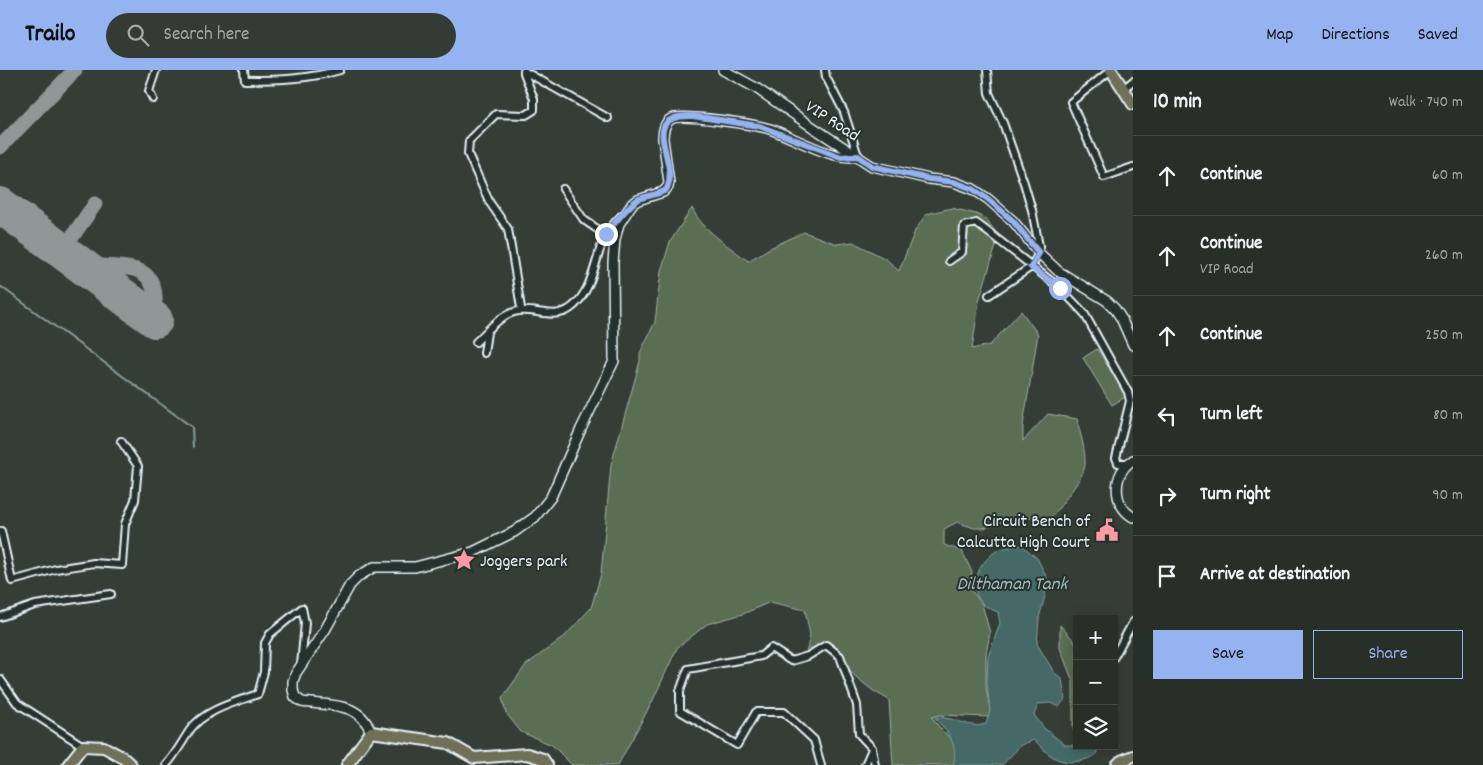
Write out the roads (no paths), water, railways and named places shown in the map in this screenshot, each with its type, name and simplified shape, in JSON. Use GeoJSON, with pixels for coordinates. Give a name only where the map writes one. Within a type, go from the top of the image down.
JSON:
{"type":"FeatureCollection","features":[{"type":"Feature","properties":{"kind":"main road","name":"VIP Road"},"geometry":{"type":"LineString","coordinates":[[723,70],[756,88],[872,166],[929,179],[954,182],[973,189],[988,199],[1013,221],[1039,253],[1058,271],[1111,305],[1121,318],[1133,345]]}},
{"type":"Feature","properties":{"kind":"main road"},"geometry":{"type":"LineString","coordinates":[[1111,70],[1133,104]]}},
{"type":"Feature","properties":{"kind":"main road"},"geometry":{"type":"LineString","coordinates":[[371,732],[364,717],[352,710],[302,702],[292,690],[293,681],[350,585],[366,571],[382,566],[427,564],[473,552],[514,532],[535,517],[545,506],[558,484],[581,429],[614,361],[613,263],[615,239],[627,210],[638,200],[663,192],[668,187],[670,178],[663,133],[667,122],[676,117],[693,116],[759,126],[841,157],[858,156]]}},
{"type":"Feature","properties":{"kind":"main road"},"geometry":{"type":"LineString","coordinates":[[1131,462],[1120,475],[1116,489],[1120,504],[1127,514],[1133,517]]}},
{"type":"Feature","properties":{"kind":"main road"},"geometry":{"type":"LineString","coordinates":[[347,765],[371,732]]}},
{"type":"Feature","properties":{"kind":"main road"},"geometry":{"type":"LineString","coordinates":[[371,732],[448,743],[474,758],[527,754],[542,759],[547,765]]}},
{"type":"Feature","properties":{"kind":"main road"},"geometry":{"type":"LineString","coordinates":[[68,765],[83,746],[104,747],[122,757],[131,765]]}},
{"type":"Feature","properties":{"kind":"main road"},"geometry":{"type":"LineString","coordinates":[[1117,765],[1120,761],[1133,756]]}},
{"type":"Feature","properties":{"kind":"street"},"geometry":{"type":"LineString","coordinates":[[154,99],[149,91],[156,70]]}},
{"type":"Feature","properties":{"kind":"street"},"geometry":{"type":"LineString","coordinates":[[244,70],[246,80],[290,80],[340,70]]}},
{"type":"Feature","properties":{"kind":"street"},"geometry":{"type":"LineString","coordinates":[[825,70],[826,77],[844,112],[858,156]]}},
{"type":"Feature","properties":{"kind":"street"},"geometry":{"type":"LineString","coordinates":[[987,70],[989,93],[1003,123],[1032,210],[1040,246],[1039,253],[1031,267],[989,295]]}},
{"type":"Feature","properties":{"kind":"street"},"geometry":{"type":"LineString","coordinates":[[1111,70],[1070,102],[1104,177],[1133,167]]}},
{"type":"Feature","properties":{"kind":"street"},"geometry":{"type":"LineString","coordinates":[[524,71],[608,118]]}},
{"type":"Feature","properties":{"kind":"street"},"geometry":{"type":"LineString","coordinates":[[519,311],[521,308],[508,230],[490,203],[468,154],[469,141],[496,114],[526,114],[534,110],[534,99],[524,71]]}},
{"type":"Feature","properties":{"kind":"street"},"geometry":{"type":"LineString","coordinates":[[1123,89],[1133,81]]}},
{"type":"Feature","properties":{"kind":"street"},"geometry":{"type":"LineString","coordinates":[[563,189],[584,220],[615,239]]}},
{"type":"Feature","properties":{"kind":"street"},"geometry":{"type":"LineString","coordinates":[[476,342],[504,316],[519,311],[556,315],[571,309],[580,300],[593,275],[606,234],[627,210]]}},
{"type":"Feature","properties":{"kind":"street"},"geometry":{"type":"LineString","coordinates":[[949,261],[962,252],[964,226],[976,223],[1060,288],[1084,313],[1128,392],[1130,401],[1116,458],[1118,463],[1131,462]]}},
{"type":"Feature","properties":{"kind":"street"},"geometry":{"type":"LineString","coordinates":[[484,353],[487,332]]}},
{"type":"Feature","properties":{"kind":"street"},"geometry":{"type":"LineString","coordinates":[[0,531],[12,581],[75,566],[94,564],[122,565],[125,524],[135,500],[138,466],[121,441]]}},
{"type":"Feature","properties":{"kind":"street"},"geometry":{"type":"LineString","coordinates":[[0,616],[36,605],[111,594]]}},
{"type":"Feature","properties":{"kind":"street"},"geometry":{"type":"LineString","coordinates":[[166,765],[175,756],[192,728],[216,708],[258,694],[264,672],[265,643],[270,634],[302,608],[305,623],[301,665]]}},
{"type":"Feature","properties":{"kind":"street"},"geometry":{"type":"LineString","coordinates":[[1118,650],[1133,622]]}},
{"type":"Feature","properties":{"kind":"street"},"geometry":{"type":"LineString","coordinates":[[821,765],[814,740],[784,712],[756,712],[737,745],[680,711],[680,691],[688,669],[761,656],[771,648],[791,662],[808,656],[826,645],[840,656],[857,705],[859,734],[872,748],[875,765]]}},
{"type":"Feature","properties":{"kind":"street"},"geometry":{"type":"LineString","coordinates":[[0,679],[17,703],[83,746]]}},
{"type":"Feature","properties":{"kind":"street"},"geometry":{"type":"LineString","coordinates":[[865,765],[872,748]]}},
{"type":"Feature","properties":{"kind":"water","name":"Dilthaman Tank"},"geometry":{"type":"Polygon","coordinates":[[[1021,545],[1037,558],[1047,578],[1045,596],[1039,618],[1037,644],[1054,672],[1062,679],[1065,699],[1059,707],[1050,703],[1038,704],[1034,715],[1044,728],[1065,745],[1073,745],[1073,750],[1097,750],[1096,755],[1080,761],[1064,761],[1050,755],[1034,740],[1021,745],[1002,765],[953,765],[955,751],[951,739],[935,718],[973,725],[986,724],[990,711],[987,683],[988,657],[1000,623],[998,612],[981,602],[977,596],[975,582],[984,562],[995,552],[1004,548],[1021,545]]]}},
{"type":"Feature","properties":{"kind":"waterway"},"geometry":{"type":"LineString","coordinates":[[0,286],[192,427],[193,447]]}},
{"type":"Feature","properties":{"kind":"place","name":"Circuit Bench of Calcutta High Court"},"geometry":{"type":"Point","coordinates":[1107,530]}},
{"type":"Feature","properties":{"kind":"place","name":"Joggers park"},"geometry":{"type":"Point","coordinates":[464,560]}}]}
